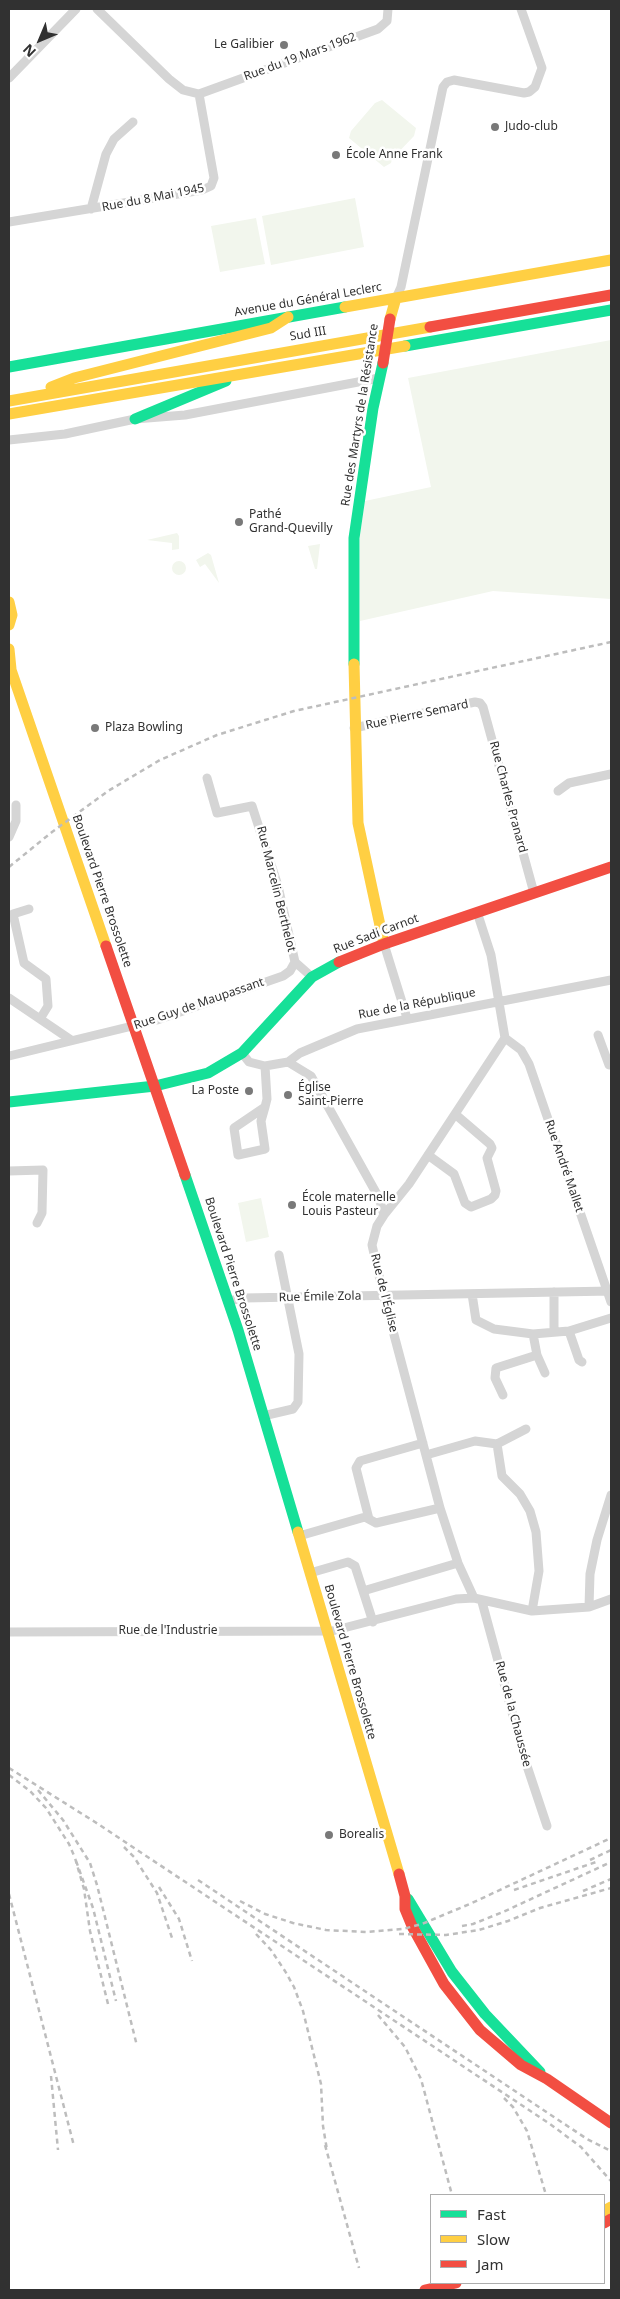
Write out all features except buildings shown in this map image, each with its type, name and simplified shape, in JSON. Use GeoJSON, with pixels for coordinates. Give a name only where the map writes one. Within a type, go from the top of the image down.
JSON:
{"type":"FeatureCollection","features":[{"type":"Feature","properties":{"kind":"main road","name":"Avenue du Général Leclerc"},"geometry":{"type":"LineString","coordinates":[[9,367],[611,260]]}},
{"type":"Feature","properties":{"kind":"main road","name":"Sud III"},"geometry":{"type":"LineString","coordinates":[[11,401],[611,295]]}},
{"type":"Feature","properties":{"kind":"main road","name":"Rue des Martyrs de la Résistance"},"geometry":{"type":"LineString","coordinates":[[384,944],[358,823],[354,728],[354,538],[379,378],[390,318],[396,298]]}},
{"type":"Feature","properties":{"kind":"main road"},"geometry":{"type":"LineString","coordinates":[[9,414],[611,310]]}},
{"type":"Feature","properties":{"kind":"main road"},"geometry":{"type":"LineString","coordinates":[[11,401],[74,378],[271,328],[288,317]]}},
{"type":"Feature","properties":{"kind":"main road"},"geometry":{"type":"LineString","coordinates":[[135,419],[246,372]]}},
{"type":"Feature","properties":{"kind":"main road"},"geometry":{"type":"LineString","coordinates":[[9,602],[12,615],[9,625]]}},
{"type":"Feature","properties":{"kind":"main road","name":"Boulevard Pierre Brossolette"},"geometry":{"type":"LineString","coordinates":[[9,649],[10,666],[228,1301],[405,1896],[452,1972],[485,2014],[547,2079]]}},
{"type":"Feature","properties":{"kind":"main road","name":"Rue Sadi Carnot"},"geometry":{"type":"LineString","coordinates":[[155,1086],[208,1073],[242,1053],[312,977],[342,960],[477,912],[611,868]]}},
{"type":"Feature","properties":{"kind":"main road"},"geometry":{"type":"LineString","coordinates":[[9,1102],[155,1086]]}},
{"type":"Feature","properties":{"kind":"main road","name":"Boulevard Pierre Brossolette"},"geometry":{"type":"LineString","coordinates":[[405,1896],[405,1908],[412,1926],[441,1978],[466,2014],[480,2030],[520,2065],[547,2079],[611,2123]]}},
{"type":"Feature","properties":{"kind":"main road"},"geometry":{"type":"LineString","coordinates":[[441,1978],[452,1972]]}},
{"type":"Feature","properties":{"kind":"main road"},"geometry":{"type":"LineString","coordinates":[[426,2290],[452,2284]]}},
{"type":"Feature","properties":{"kind":"street"},"geometry":{"type":"LineString","coordinates":[[9,78],[76,9]]}},
{"type":"Feature","properties":{"kind":"street"},"geometry":{"type":"LineString","coordinates":[[97,9],[183,90],[198,94]]}},
{"type":"Feature","properties":{"kind":"street","name":"Rue du 19 Mars 1962"},"geometry":{"type":"LineString","coordinates":[[198,94],[378,28],[387,21],[388,9]]}},
{"type":"Feature","properties":{"kind":"street","name":"Rue des Martyrs de la Résistance"},"geometry":{"type":"LineString","coordinates":[[396,298],[401,287],[443,87],[447,82],[454,80],[524,93],[529,92],[535,87],[542,68],[521,9]]}},
{"type":"Feature","properties":{"kind":"street","name":"Rue du 8 Mai 1945"},"geometry":{"type":"LineString","coordinates":[[9,222],[91,210],[202,190],[211,186],[214,178],[198,94]]}},
{"type":"Feature","properties":{"kind":"street","name":"Rue du 8 Mai 1945"},"geometry":{"type":"LineString","coordinates":[[91,210],[106,154],[114,139],[133,122]]}},
{"type":"Feature","properties":{"kind":"street"},"geometry":{"type":"LineString","coordinates":[[9,440],[65,434],[135,419],[185,415],[379,378]]}},
{"type":"Feature","properties":{"kind":"street","name":"Rue Pierre Semard"},"geometry":{"type":"LineString","coordinates":[[354,728],[475,702],[480,703]]}},
{"type":"Feature","properties":{"kind":"street","name":"Rue Charles Pranard"},"geometry":{"type":"LineString","coordinates":[[480,703],[483,707],[534,893]]}},
{"type":"Feature","properties":{"kind":"street"},"geometry":{"type":"LineString","coordinates":[[558,791],[569,783],[611,774]]}},
{"type":"Feature","properties":{"kind":"street","name":"Rue Marcelin Berthelot"},"geometry":{"type":"LineString","coordinates":[[207,778],[217,813],[252,806],[278,886],[295,962],[312,977]]}},
{"type":"Feature","properties":{"kind":"street"},"geometry":{"type":"LineString","coordinates":[[9,837],[16,821],[16,806]]}},
{"type":"Feature","properties":{"kind":"street"},"geometry":{"type":"LineString","coordinates":[[30,909],[13,914],[24,963],[46,979],[48,1006],[40,1020]]}},
{"type":"Feature","properties":{"kind":"street"},"geometry":{"type":"LineString","coordinates":[[477,912],[490,955],[505,1038]]}},
{"type":"Feature","properties":{"kind":"street","name":"Rue des Martyrs de la Résistance"},"geometry":{"type":"LineString","coordinates":[[384,944],[407,1018]]}},
{"type":"Feature","properties":{"kind":"street","name":"Rue Guy de Maupassant"},"geometry":{"type":"LineString","coordinates":[[9,1056],[70,1040],[134,1027],[283,976],[290,971],[295,962]]}},
{"type":"Feature","properties":{"kind":"street","name":"Rue de la République"},"geometry":{"type":"LineString","coordinates":[[288,1062],[300,1053],[357,1029],[611,980]]}},
{"type":"Feature","properties":{"kind":"street"},"geometry":{"type":"LineString","coordinates":[[9,998],[70,1040]]}},
{"type":"Feature","properties":{"kind":"street"},"geometry":{"type":"LineString","coordinates":[[598,1034],[609,1065],[611,1064]]}},
{"type":"Feature","properties":{"kind":"street","name":"Rue de l'Église"},"geometry":{"type":"LineString","coordinates":[[478,1600],[458,1563],[440,1508],[384,1297],[372,1244],[377,1226],[384,1214],[409,1184],[505,1038]]}},
{"type":"Feature","properties":{"kind":"street","name":"Rue André Mallet"},"geometry":{"type":"LineString","coordinates":[[505,1038],[521,1050],[530,1064],[609,1291],[611,1302]]}},
{"type":"Feature","properties":{"kind":"street"},"geometry":{"type":"LineString","coordinates":[[242,1053],[249,1062],[264,1066],[288,1062],[311,1076],[379,1198],[384,1214]]}},
{"type":"Feature","properties":{"kind":"street"},"geometry":{"type":"LineString","coordinates":[[264,1066],[267,1099],[261,1121],[265,1149],[238,1155],[234,1128],[264,1107]]}},
{"type":"Feature","properties":{"kind":"street"},"geometry":{"type":"LineString","coordinates":[[428,1155],[454,1174],[465,1203],[470,1207],[491,1199],[495,1195],[487,1157],[492,1148],[490,1144],[455,1114]]}},
{"type":"Feature","properties":{"kind":"street"},"geometry":{"type":"LineString","coordinates":[[9,1171],[43,1170],[42,1213],[37,1223]]}},
{"type":"Feature","properties":{"kind":"street"},"geometry":{"type":"LineString","coordinates":[[263,1416],[293,1410],[298,1402],[299,1354],[278,1255]]}},
{"type":"Feature","properties":{"kind":"street","name":"Rue Émile Zola"},"geometry":{"type":"LineString","coordinates":[[228,1301],[244,1298],[384,1297],[609,1291]]}},
{"type":"Feature","properties":{"kind":"street"},"geometry":{"type":"LineString","coordinates":[[554,1292],[554,1330]]}},
{"type":"Feature","properties":{"kind":"street"},"geometry":{"type":"LineString","coordinates":[[472,1294],[476,1320],[494,1329],[533,1334],[554,1330],[569,1331],[611,1318]]}},
{"type":"Feature","properties":{"kind":"street"},"geometry":{"type":"LineString","coordinates":[[569,1331],[579,1360],[582,1362]]}},
{"type":"Feature","properties":{"kind":"street"},"geometry":{"type":"LineString","coordinates":[[533,1334],[537,1355],[545,1373]]}},
{"type":"Feature","properties":{"kind":"street"},"geometry":{"type":"LineString","coordinates":[[503,1394],[495,1378],[496,1368],[537,1355]]}},
{"type":"Feature","properties":{"kind":"street"},"geometry":{"type":"LineString","coordinates":[[426,1455],[475,1441],[497,1444],[526,1429]]}},
{"type":"Feature","properties":{"kind":"street"},"geometry":{"type":"LineString","coordinates":[[369,1519],[356,1468],[360,1460],[423,1443]]}},
{"type":"Feature","properties":{"kind":"street"},"geometry":{"type":"LineString","coordinates":[[497,1444],[502,1476],[520,1494],[530,1511],[536,1532],[539,1571],[532,1611]]}},
{"type":"Feature","properties":{"kind":"street"},"geometry":{"type":"LineString","coordinates":[[589,1607],[590,1574],[597,1540],[611,1495]]}},
{"type":"Feature","properties":{"kind":"street"},"geometry":{"type":"LineString","coordinates":[[299,1536],[365,1517],[376,1523],[440,1508]]}},
{"type":"Feature","properties":{"kind":"street"},"geometry":{"type":"LineString","coordinates":[[310,1573],[348,1562],[355,1566],[373,1622]]}},
{"type":"Feature","properties":{"kind":"street"},"geometry":{"type":"LineString","coordinates":[[363,1591],[458,1563]]}},
{"type":"Feature","properties":{"kind":"street","name":"Rue de l'Industrie"},"geometry":{"type":"LineString","coordinates":[[9,1632],[327,1632],[338,1631],[456,1599],[478,1600],[532,1611],[589,1607],[611,1598]]}},
{"type":"Feature","properties":{"kind":"street","name":"Rue de la Chaussée"},"geometry":{"type":"LineString","coordinates":[[478,1600],[525,1760],[547,1826]]}},
{"type":"Feature","properties":{"kind":"shaded area"},"geometry":{"type":"Polygon","coordinates":[[[382,100],[416,128],[414,136],[392,159],[391,163],[384,167],[349,138],[351,131],[375,103],[382,100]]]}},
{"type":"Feature","properties":{"kind":"shaded area"},"geometry":{"type":"Polygon","coordinates":[[[355,198],[364,247],[271,265],[262,216],[355,198]]]}},
{"type":"Feature","properties":{"kind":"shaded area"},"geometry":{"type":"Polygon","coordinates":[[[256,218],[265,264],[220,272],[211,226],[256,218]]]}},
{"type":"Feature","properties":{"kind":"shaded area"},"geometry":{"type":"Polygon","coordinates":[[[611,340],[611,599],[493,591],[360,621],[360,535],[365,501],[431,487],[408,378],[611,340]]]}},
{"type":"Feature","properties":{"kind":"shaded area"},"geometry":{"type":"Polygon","coordinates":[[[177,533],[179,536],[179,549],[172,550],[172,543],[147,540],[177,533]]]}},
{"type":"Feature","properties":{"kind":"shaded area"},"geometry":{"type":"Polygon","coordinates":[[[320,544],[317,569],[315,569],[308,546],[320,544]]]}},
{"type":"Feature","properties":{"kind":"shaded area"},"geometry":{"type":"Polygon","coordinates":[[[208,553],[211,555],[219,583],[205,564],[200,567],[196,560],[208,553]]]}},
{"type":"Feature","properties":{"kind":"shaded area"},"geometry":{"type":"Polygon","coordinates":[[[179,561],[184,563],[186,568],[184,573],[179,575],[174,573],[172,568],[174,563],[179,561]]]}},
{"type":"Feature","properties":{"kind":"shaded area"},"geometry":{"type":"Polygon","coordinates":[[[261,1198],[269,1237],[246,1242],[238,1203],[261,1198]]]}},
{"type":"Feature","properties":{"kind":"railway"},"geometry":{"type":"LineString","coordinates":[[9,867],[52,832],[108,791],[160,760],[217,735],[294,711],[611,642]]}},
{"type":"Feature","properties":{"kind":"railway"},"geometry":{"type":"LineString","coordinates":[[9,1768],[95,1822],[550,2124],[581,2147],[611,2181]]}},
{"type":"Feature","properties":{"kind":"railway"},"geometry":{"type":"LineString","coordinates":[[9,1775],[30,1791],[46,1808],[69,1844],[75,1858]]}},
{"type":"Feature","properties":{"kind":"railway"},"geometry":{"type":"LineString","coordinates":[[38,1790],[63,1820],[90,1863],[137,2046]]}},
{"type":"Feature","properties":{"kind":"railway"},"geometry":{"type":"LineString","coordinates":[[240,1901],[265,1914],[293,1923],[326,1930],[366,1932],[403,1929],[422,1924],[472,1903],[611,1838]]}},
{"type":"Feature","properties":{"kind":"railway"},"geometry":{"type":"LineString","coordinates":[[124,1847],[134,1857],[157,1893],[173,1941]]}},
{"type":"Feature","properties":{"kind":"railway"},"geometry":{"type":"LineString","coordinates":[[590,1860],[611,1850]]}},
{"type":"Feature","properties":{"kind":"railway"},"geometry":{"type":"LineString","coordinates":[[108,2004],[90,1931],[84,1889],[75,1858],[93,1908],[116,2001]]}},
{"type":"Feature","properties":{"kind":"railway"},"geometry":{"type":"LineString","coordinates":[[514,1890],[599,1861]]}},
{"type":"Feature","properties":{"kind":"railway"},"geometry":{"type":"LineString","coordinates":[[462,1926],[473,1924],[503,1912],[611,1862]]}},
{"type":"Feature","properties":{"kind":"railway"},"geometry":{"type":"LineString","coordinates":[[583,1891],[611,1879]]}},
{"type":"Feature","properties":{"kind":"railway"},"geometry":{"type":"LineString","coordinates":[[198,1880],[587,2139],[611,2151]]}},
{"type":"Feature","properties":{"kind":"railway"},"geometry":{"type":"LineString","coordinates":[[159,1887],[179,1919],[192,1961]]}},
{"type":"Feature","properties":{"kind":"railway"},"geometry":{"type":"LineString","coordinates":[[399,1934],[446,1935],[479,1930],[540,1908],[611,1888]]}},
{"type":"Feature","properties":{"kind":"railway"},"geometry":{"type":"LineString","coordinates":[[9,1894],[74,2146]]}},
{"type":"Feature","properties":{"kind":"railway"},"geometry":{"type":"LineString","coordinates":[[256,1934],[271,1950],[285,1971],[294,1987],[303,2011],[321,2084],[323,2126],[327,2150]]}},
{"type":"Feature","properties":{"kind":"railway"},"geometry":{"type":"LineString","coordinates":[[378,2015],[405,2047],[421,2079],[452,2194]]}},
{"type":"Feature","properties":{"kind":"railway"},"geometry":{"type":"LineString","coordinates":[[51,2076],[58,2150]]}},
{"type":"Feature","properties":{"kind":"railway"},"geometry":{"type":"LineString","coordinates":[[504,2098],[513,2107],[527,2131],[546,2194]]}},
{"type":"Feature","properties":{"kind":"railway"},"geometry":{"type":"LineString","coordinates":[[325,2145],[359,2268]]}},
{"type":"Feature","properties":{"kind":"traffic: fast"},"geometry":{"type":"LineString","coordinates":[[9,367],[345,307]]}},
{"type":"Feature","properties":{"kind":"traffic: fast"},"geometry":{"type":"LineString","coordinates":[[405,346],[611,310]]}},
{"type":"Feature","properties":{"kind":"traffic: fast"},"geometry":{"type":"LineString","coordinates":[[354,664],[354,538],[373,408],[383,363]]}},
{"type":"Feature","properties":{"kind":"traffic: fast"},"geometry":{"type":"LineString","coordinates":[[135,419],[226,381]]}},
{"type":"Feature","properties":{"kind":"traffic: fast"},"geometry":{"type":"LineString","coordinates":[[9,1102],[155,1086],[208,1073],[242,1053],[312,977],[339,962]]}},
{"type":"Feature","properties":{"kind":"traffic: fast"},"geometry":{"type":"LineString","coordinates":[[185,1175],[238,1330],[298,1532]]}},
{"type":"Feature","properties":{"kind":"traffic: fast"},"geometry":{"type":"LineString","coordinates":[[408,1899],[452,1972],[485,2014],[540,2072]]}},
{"type":"Feature","properties":{"kind":"traffic: slow"},"geometry":{"type":"LineString","coordinates":[[345,307],[611,260]]}},
{"type":"Feature","properties":{"kind":"traffic: slow"},"geometry":{"type":"LineString","coordinates":[[390,319],[396,298]]}},
{"type":"Feature","properties":{"kind":"traffic: slow"},"geometry":{"type":"LineString","coordinates":[[51,387],[74,378],[271,328],[288,317]]}},
{"type":"Feature","properties":{"kind":"traffic: slow"},"geometry":{"type":"LineString","coordinates":[[9,401],[430,327]]}},
{"type":"Feature","properties":{"kind":"traffic: slow"},"geometry":{"type":"LineString","coordinates":[[9,414],[405,346]]}},
{"type":"Feature","properties":{"kind":"traffic: slow"},"geometry":{"type":"LineString","coordinates":[[9,602],[12,615],[9,625]]}},
{"type":"Feature","properties":{"kind":"traffic: slow"},"geometry":{"type":"LineString","coordinates":[[9,649],[11,669]]}},
{"type":"Feature","properties":{"kind":"traffic: slow"},"geometry":{"type":"LineString","coordinates":[[9,664],[106,946]]}},
{"type":"Feature","properties":{"kind":"traffic: slow"},"geometry":{"type":"LineString","coordinates":[[354,664],[358,823],[384,944]]}},
{"type":"Feature","properties":{"kind":"traffic: slow"},"geometry":{"type":"LineString","coordinates":[[298,1532],[399,1874]]}},
{"type":"Feature","properties":{"kind":"traffic: slow"},"geometry":{"type":"LineString","coordinates":[[605,2210],[611,2207]]}},
{"type":"Feature","properties":{"kind":"traffic: jam"},"geometry":{"type":"LineString","coordinates":[[430,327],[611,295]]}},
{"type":"Feature","properties":{"kind":"traffic: jam"},"geometry":{"type":"LineString","coordinates":[[383,363],[390,319]]}},
{"type":"Feature","properties":{"kind":"traffic: jam"},"geometry":{"type":"LineString","coordinates":[[339,962],[384,944],[611,867]]}},
{"type":"Feature","properties":{"kind":"traffic: jam"},"geometry":{"type":"LineString","coordinates":[[106,946],[185,1175]]}},
{"type":"Feature","properties":{"kind":"traffic: jam"},"geometry":{"type":"LineString","coordinates":[[399,1874],[405,1896],[405,1909],[412,1926],[444,1984],[480,2030],[521,2065],[547,2079],[611,2123]]}},
{"type":"Feature","properties":{"kind":"traffic: jam"},"geometry":{"type":"LineString","coordinates":[[605,2222],[611,2219]]}},
{"type":"Feature","properties":{"kind":"traffic: jam"},"geometry":{"type":"LineString","coordinates":[[425,2290],[452,2284]]}},
{"type":"Feature","properties":{"kind":"place","name":"Le Galibier"},"geometry":{"type":"Point","coordinates":[284,45]}},
{"type":"Feature","properties":{"kind":"place","name":"Judo-club"},"geometry":{"type":"Point","coordinates":[495,127]}},
{"type":"Feature","properties":{"kind":"place","name":"École Anne Frank"},"geometry":{"type":"Point","coordinates":[336,155]}},
{"type":"Feature","properties":{"kind":"place","name":"Pathé Grand-Quevilly"},"geometry":{"type":"Point","coordinates":[239,522]}},
{"type":"Feature","properties":{"kind":"place","name":"Plaza Bowling"},"geometry":{"type":"Point","coordinates":[95,728]}},
{"type":"Feature","properties":{"kind":"place","name":"La Poste"},"geometry":{"type":"Point","coordinates":[249,1091]}},
{"type":"Feature","properties":{"kind":"place","name":"Église Saint-Pierre"},"geometry":{"type":"Point","coordinates":[288,1095]}},
{"type":"Feature","properties":{"kind":"place","name":"École maternelle Louis Pasteur"},"geometry":{"type":"Point","coordinates":[292,1205]}},
{"type":"Feature","properties":{"kind":"place","name":"Borealis"},"geometry":{"type":"Point","coordinates":[329,1835]}}]}
